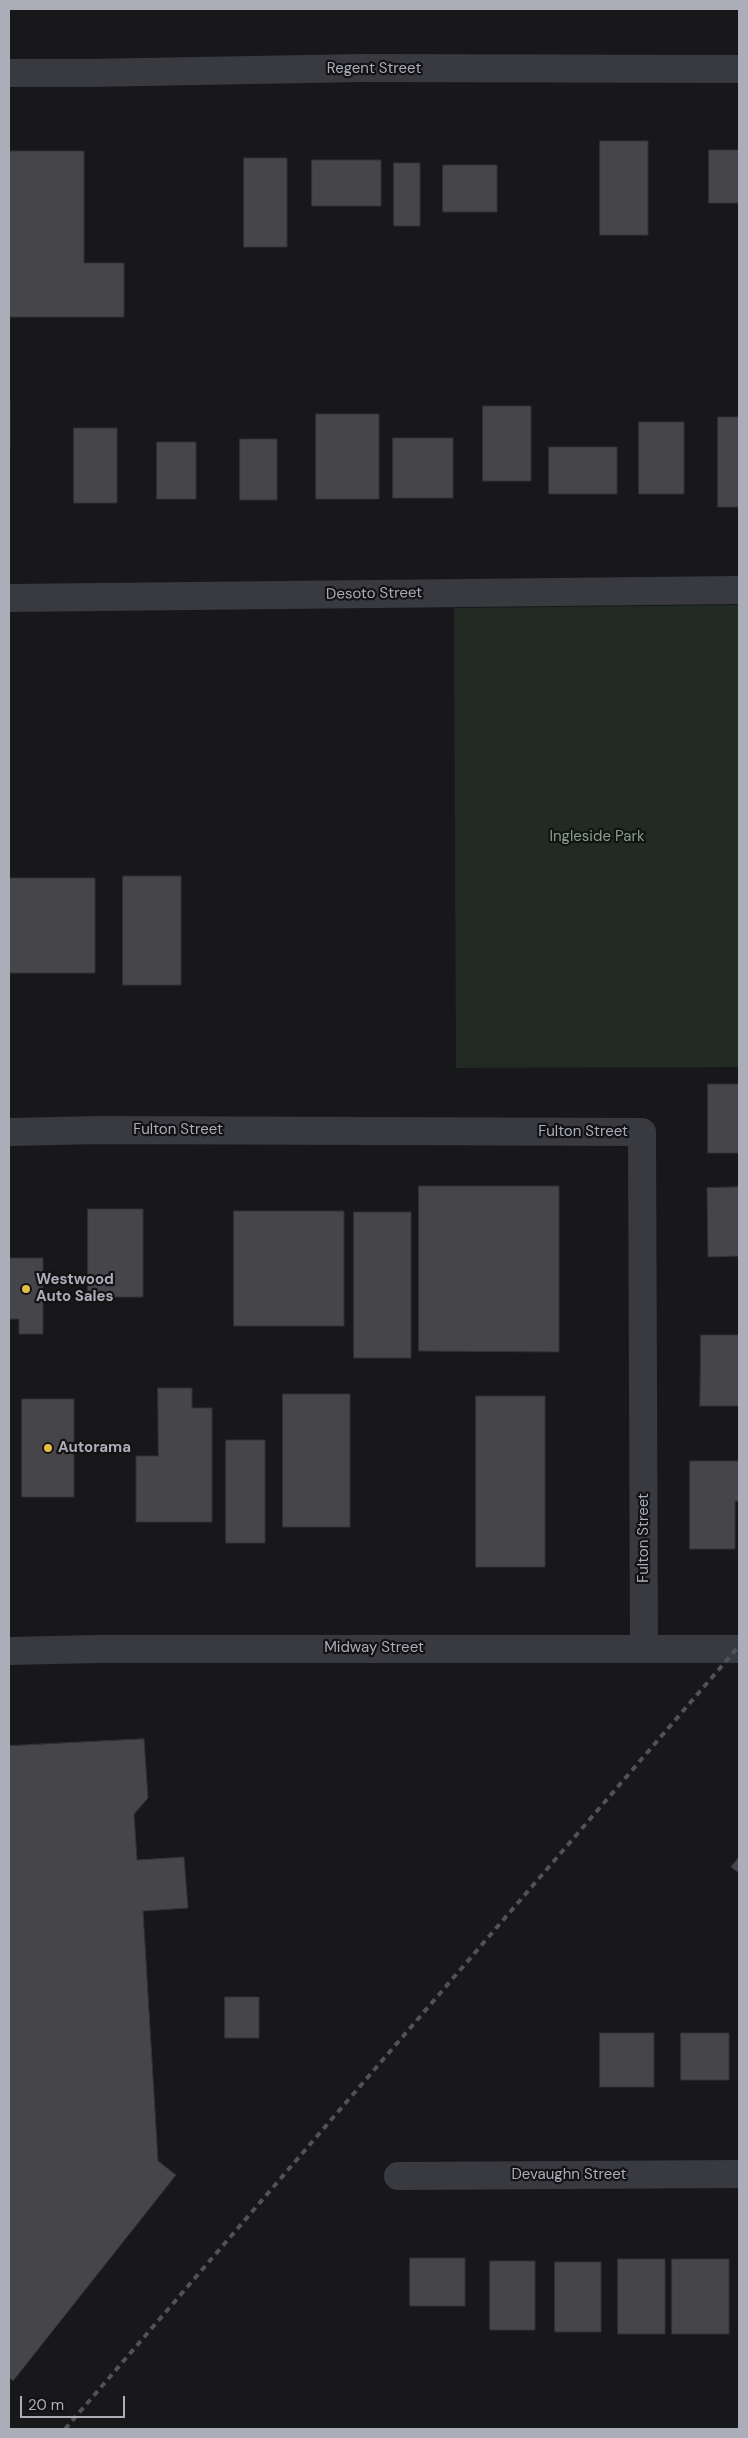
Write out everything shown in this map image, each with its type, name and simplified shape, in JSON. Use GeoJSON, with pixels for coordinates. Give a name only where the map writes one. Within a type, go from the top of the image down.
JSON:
{"type":"FeatureCollection","features":[{"type":"Feature","properties":{"kind":"street","name":"Regent Street"},"geometry":{"type":"LineString","coordinates":[[9,73],[88,74],[362,68],[739,70]]}},
{"type":"Feature","properties":{"kind":"street","name":"Desoto Street"},"geometry":{"type":"LineString","coordinates":[[9,598],[739,590]]}},
{"type":"Feature","properties":{"kind":"street","name":"Fulton Street"},"geometry":{"type":"LineString","coordinates":[[9,1132],[121,1130],[642,1132],[644,1648]]}},
{"type":"Feature","properties":{"kind":"street","name":"Midway Street"},"geometry":{"type":"LineString","coordinates":[[9,1651],[97,1649],[739,1649]]}},
{"type":"Feature","properties":{"kind":"street","name":"Devaughn Street"},"geometry":{"type":"LineString","coordinates":[[398,2176],[739,2174]]}},
{"type":"Feature","properties":{"kind":"green space","name":"Ingleside Park"},"geometry":{"type":"Polygon","coordinates":[[[739,605],[739,1067],[456,1068],[454,608],[739,605]]]}},
{"type":"Feature","properties":{"kind":"building"},"geometry":{"type":"Polygon","coordinates":[[[600,141],[648,141],[648,235],[600,235],[600,141]]]}},
{"type":"Feature","properties":{"kind":"building"},"geometry":{"type":"Polygon","coordinates":[[[709,150],[739,150],[739,203],[709,203],[709,150]]]}},
{"type":"Feature","properties":{"kind":"building"},"geometry":{"type":"Polygon","coordinates":[[[9,151],[84,151],[84,263],[124,263],[124,317],[9,317],[9,151]]]}},
{"type":"Feature","properties":{"kind":"building"},"geometry":{"type":"Polygon","coordinates":[[[244,158],[287,158],[287,247],[244,247],[244,158]]]}},
{"type":"Feature","properties":{"kind":"building"},"geometry":{"type":"Polygon","coordinates":[[[312,160],[381,160],[381,206],[312,206],[312,160]]]}},
{"type":"Feature","properties":{"kind":"building"},"geometry":{"type":"Polygon","coordinates":[[[394,163],[420,163],[420,226],[394,226],[394,163]]]}},
{"type":"Feature","properties":{"kind":"building"},"geometry":{"type":"Polygon","coordinates":[[[443,165],[497,165],[497,212],[443,212],[443,165]]]}},
{"type":"Feature","properties":{"kind":"building"},"geometry":{"type":"Polygon","coordinates":[[[10,399],[10,449],[9,449],[10,399]]]}},
{"type":"Feature","properties":{"kind":"building"},"geometry":{"type":"Polygon","coordinates":[[[483,406],[531,406],[531,481],[483,481],[483,406]]]}},
{"type":"Feature","properties":{"kind":"building"},"geometry":{"type":"Polygon","coordinates":[[[316,414],[379,414],[379,499],[316,499],[316,414]]]}},
{"type":"Feature","properties":{"kind":"building"},"geometry":{"type":"Polygon","coordinates":[[[718,417],[739,417],[739,507],[718,507],[718,417]]]}},
{"type":"Feature","properties":{"kind":"building"},"geometry":{"type":"Polygon","coordinates":[[[639,422],[684,422],[684,494],[639,494],[639,422]]]}},
{"type":"Feature","properties":{"kind":"building"},"geometry":{"type":"Polygon","coordinates":[[[74,428],[117,428],[117,503],[74,503],[74,428]]]}},
{"type":"Feature","properties":{"kind":"building"},"geometry":{"type":"Polygon","coordinates":[[[393,438],[453,438],[453,498],[393,498],[393,438]]]}},
{"type":"Feature","properties":{"kind":"building"},"geometry":{"type":"Polygon","coordinates":[[[240,439],[277,439],[277,500],[240,500],[240,439]]]}},
{"type":"Feature","properties":{"kind":"building"},"geometry":{"type":"Polygon","coordinates":[[[157,442],[196,442],[196,499],[157,499],[157,442]]]}},
{"type":"Feature","properties":{"kind":"building"},"geometry":{"type":"Polygon","coordinates":[[[549,447],[617,447],[617,494],[549,494],[549,447]]]}},
{"type":"Feature","properties":{"kind":"building"},"geometry":{"type":"Polygon","coordinates":[[[123,876],[181,876],[181,985],[123,985],[123,876]]]}},
{"type":"Feature","properties":{"kind":"building"},"geometry":{"type":"Polygon","coordinates":[[[9,878],[95,878],[95,973],[9,973],[9,878]]]}},
{"type":"Feature","properties":{"kind":"building"},"geometry":{"type":"Polygon","coordinates":[[[708,1084],[739,1084],[739,1153],[708,1153],[708,1084]]]}},
{"type":"Feature","properties":{"kind":"building"},"geometry":{"type":"Polygon","coordinates":[[[419,1186],[559,1186],[559,1352],[419,1351],[419,1186]]]}},
{"type":"Feature","properties":{"kind":"building"},"geometry":{"type":"Polygon","coordinates":[[[739,1187],[739,1256],[708,1257],[707,1188],[739,1187]]]}},
{"type":"Feature","properties":{"kind":"building"},"geometry":{"type":"Polygon","coordinates":[[[88,1209],[143,1209],[143,1297],[88,1297],[88,1209]]]}},
{"type":"Feature","properties":{"kind":"building"},"geometry":{"type":"Polygon","coordinates":[[[234,1211],[344,1211],[344,1326],[234,1326],[234,1211]]]}},
{"type":"Feature","properties":{"kind":"building"},"geometry":{"type":"Polygon","coordinates":[[[354,1212],[411,1212],[411,1358],[354,1358],[354,1212]]]}},
{"type":"Feature","properties":{"kind":"building","name":"Westwood Auto Sales"},"geometry":{"type":"Polygon","coordinates":[[[9,1258],[43,1258],[43,1334],[19,1334],[19,1319],[9,1319],[9,1258]]]}},
{"type":"Feature","properties":{"kind":"building"},"geometry":{"type":"Polygon","coordinates":[[[701,1335],[739,1335],[739,1406],[700,1406],[701,1335]]]}},
{"type":"Feature","properties":{"kind":"building"},"geometry":{"type":"Polygon","coordinates":[[[158,1388],[192,1388],[192,1408],[212,1408],[212,1522],[136,1522],[136,1456],[158,1456],[158,1388]]]}},
{"type":"Feature","properties":{"kind":"building"},"geometry":{"type":"Polygon","coordinates":[[[283,1394],[350,1394],[350,1527],[283,1527],[283,1394]]]}},
{"type":"Feature","properties":{"kind":"building"},"geometry":{"type":"Polygon","coordinates":[[[476,1396],[545,1396],[545,1567],[476,1567],[476,1396]]]}},
{"type":"Feature","properties":{"kind":"building","name":"Autorama"},"geometry":{"type":"Polygon","coordinates":[[[22,1399],[74,1399],[74,1497],[22,1497],[22,1399]]]}},
{"type":"Feature","properties":{"kind":"building"},"geometry":{"type":"Polygon","coordinates":[[[226,1440],[265,1440],[265,1543],[226,1543],[226,1440]]]}},
{"type":"Feature","properties":{"kind":"building"},"geometry":{"type":"Polygon","coordinates":[[[690,1461],[739,1461],[739,1501],[735,1501],[735,1549],[690,1549],[690,1461]]]}},
{"type":"Feature","properties":{"kind":"building"},"geometry":{"type":"Polygon","coordinates":[[[144,1739],[148,1798],[134,1814],[137,1860],[184,1857],[188,1908],[143,1911],[158,2161],[176,2175],[13,2381],[9,2377],[9,1746],[144,1739]]]}},
{"type":"Feature","properties":{"kind":"building"},"geometry":{"type":"Polygon","coordinates":[[[739,1857],[739,1873],[731,1867],[739,1857]]]}},
{"type":"Feature","properties":{"kind":"building"},"geometry":{"type":"Polygon","coordinates":[[[225,1997],[259,1997],[259,2038],[225,2038],[225,1997]]]}},
{"type":"Feature","properties":{"kind":"building"},"geometry":{"type":"Polygon","coordinates":[[[600,2033],[654,2033],[654,2087],[600,2087],[600,2033]]]}},
{"type":"Feature","properties":{"kind":"building"},"geometry":{"type":"Polygon","coordinates":[[[681,2033],[729,2033],[729,2080],[681,2080],[681,2033]]]}},
{"type":"Feature","properties":{"kind":"building"},"geometry":{"type":"Polygon","coordinates":[[[410,2258],[465,2258],[465,2306],[410,2306],[410,2258]]]}},
{"type":"Feature","properties":{"kind":"building"},"geometry":{"type":"Polygon","coordinates":[[[618,2259],[665,2259],[665,2334],[618,2334],[618,2259]]]}},
{"type":"Feature","properties":{"kind":"building"},"geometry":{"type":"Polygon","coordinates":[[[672,2259],[729,2259],[729,2334],[672,2334],[672,2259]]]}},
{"type":"Feature","properties":{"kind":"building"},"geometry":{"type":"Polygon","coordinates":[[[490,2261],[535,2261],[535,2330],[490,2330],[490,2261]]]}},
{"type":"Feature","properties":{"kind":"building"},"geometry":{"type":"Polygon","coordinates":[[[555,2262],[601,2262],[601,2332],[555,2332],[555,2262]]]}},
{"type":"Feature","properties":{"kind":"railway"},"geometry":{"type":"LineString","coordinates":[[65,2429],[739,1646]]}},
{"type":"Feature","properties":{"kind":"place","name":"Westwood Auto Sales"},"geometry":{"type":"Point","coordinates":[26,1289]}},
{"type":"Feature","properties":{"kind":"place","name":"Autorama"},"geometry":{"type":"Point","coordinates":[48,1448]}}]}
